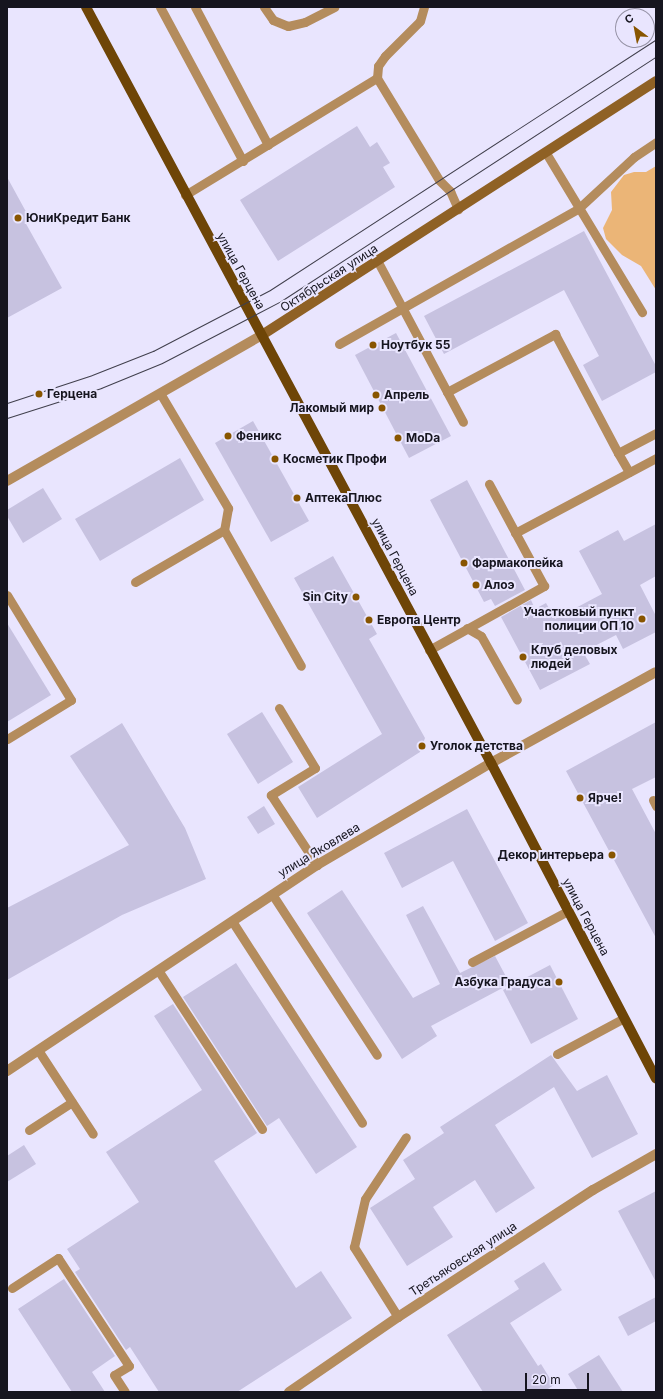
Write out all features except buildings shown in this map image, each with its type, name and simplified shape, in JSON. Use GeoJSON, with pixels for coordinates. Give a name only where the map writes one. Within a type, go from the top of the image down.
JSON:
{"type":"FeatureCollection","features":[{"type":"Feature","properties":{"kind":"main road","name":"улица Герцена"},"geometry":{"type":"LineString","coordinates":[[86,7],[185,195],[262,335],[429,650],[491,763],[655,1075]]}},
{"type":"Feature","properties":{"kind":"main road","name":"Октябрьская улица"},"geometry":{"type":"LineString","coordinates":[[262,335],[378,262],[656,81]]}},
{"type":"Feature","properties":{"kind":"street","name":"Октябрьская улица"},"geometry":{"type":"LineString","coordinates":[[7,481],[262,335]]}},
{"type":"Feature","properties":{"kind":"street","name":"улица Яковлева"},"geometry":{"type":"LineString","coordinates":[[7,1071],[317,865],[491,763],[656,672]]}},
{"type":"Feature","properties":{"kind":"street","name":"Третьяковская улица"},"geometry":{"type":"LineString","coordinates":[[289,1392],[398,1317],[593,1190],[656,1154]]}},
{"type":"Feature","properties":{"kind":"lane"},"geometry":{"type":"LineString","coordinates":[[160,7],[243,161]]}},
{"type":"Feature","properties":{"kind":"lane"},"geometry":{"type":"LineString","coordinates":[[195,7],[268,145]]}},
{"type":"Feature","properties":{"kind":"lane"},"geometry":{"type":"LineString","coordinates":[[264,7],[273,20],[288,26],[305,22],[334,7]]}},
{"type":"Feature","properties":{"kind":"lane"},"geometry":{"type":"LineString","coordinates":[[424,7],[420,21],[385,56],[378,66],[377,78],[439,180],[450,190],[458,209]]}},
{"type":"Feature","properties":{"kind":"lane"},"geometry":{"type":"LineString","coordinates":[[185,195],[377,78]]}},
{"type":"Feature","properties":{"kind":"lane"},"geometry":{"type":"LineString","coordinates":[[339,344],[579,208],[634,157],[656,142]]}},
{"type":"Feature","properties":{"kind":"lane"},"geometry":{"type":"LineString","coordinates":[[546,153],[642,312]]}},
{"type":"Feature","properties":{"kind":"lane"},"geometry":{"type":"LineString","coordinates":[[378,262],[463,422]]}},
{"type":"Feature","properties":{"kind":"lane"},"geometry":{"type":"LineString","coordinates":[[447,392],[555,334],[629,472]]}},
{"type":"Feature","properties":{"kind":"lane"},"geometry":{"type":"LineString","coordinates":[[160,393],[228,508],[224,530],[301,666]]}},
{"type":"Feature","properties":{"kind":"lane"},"geometry":{"type":"LineString","coordinates":[[618,453],[656,433]]}},
{"type":"Feature","properties":{"kind":"lane"},"geometry":{"type":"LineString","coordinates":[[515,533],[656,458]]}},
{"type":"Feature","properties":{"kind":"lane"},"geometry":{"type":"LineString","coordinates":[[429,650],[544,586],[489,484]]}},
{"type":"Feature","properties":{"kind":"lane"},"geometry":{"type":"LineString","coordinates":[[135,582],[224,530]]}},
{"type":"Feature","properties":{"kind":"lane"},"geometry":{"type":"LineString","coordinates":[[7,595],[71,700],[7,739]]}},
{"type":"Feature","properties":{"kind":"lane"},"geometry":{"type":"LineString","coordinates":[[467,628],[481,636],[517,700]]}},
{"type":"Feature","properties":{"kind":"lane"},"geometry":{"type":"LineString","coordinates":[[278,708],[315,768],[272,795],[317,865]]}},
{"type":"Feature","properties":{"kind":"lane"},"geometry":{"type":"LineString","coordinates":[[272,894],[377,1055]]}},
{"type":"Feature","properties":{"kind":"lane"},"geometry":{"type":"LineString","coordinates":[[472,962],[568,911]]}},
{"type":"Feature","properties":{"kind":"lane"},"geometry":{"type":"LineString","coordinates":[[232,921],[362,1124]]}},
{"type":"Feature","properties":{"kind":"lane"},"geometry":{"type":"LineString","coordinates":[[158,970],[262,1129]]}},
{"type":"Feature","properties":{"kind":"lane"},"geometry":{"type":"LineString","coordinates":[[557,1054],[624,1018]]}},
{"type":"Feature","properties":{"kind":"lane"},"geometry":{"type":"LineString","coordinates":[[38,1050],[93,1134]]}},
{"type":"Feature","properties":{"kind":"lane"},"geometry":{"type":"LineString","coordinates":[[28,1130],[72,1102]]}},
{"type":"Feature","properties":{"kind":"lane"},"geometry":{"type":"LineString","coordinates":[[398,1317],[354,1247],[365,1199],[406,1137]]}},
{"type":"Feature","properties":{"kind":"lane"},"geometry":{"type":"LineString","coordinates":[[12,1288],[58,1258],[128,1366],[114,1375],[125,1392]]}},
{"type":"Feature","properties":{"kind":"shaded area"},"geometry":{"type":"Polygon","coordinates":[[[656,166],[656,290],[641,266],[622,255],[606,239],[603,228],[612,210],[611,192],[624,175],[634,172],[646,172],[656,166]]]}},
{"type":"Feature","properties":{"kind":"tram line"},"geometry":{"type":"LineString","coordinates":[[7,403],[92,375],[153,351],[270,290],[656,39]]}},
{"type":"Feature","properties":{"kind":"tram line"},"geometry":{"type":"LineString","coordinates":[[7,418],[101,388],[162,363],[281,301],[656,57]]}},
{"type":"Feature","properties":{"kind":"place","name":"ЮниКредит Банк"},"geometry":{"type":"Point","coordinates":[18,218]}},
{"type":"Feature","properties":{"kind":"place","name":"Ноутбук 55"},"geometry":{"type":"Point","coordinates":[373,345]}},
{"type":"Feature","properties":{"kind":"place","name":"Герцена"},"geometry":{"type":"Point","coordinates":[39,394]}},
{"type":"Feature","properties":{"kind":"place","name":"Апрель"},"geometry":{"type":"Point","coordinates":[376,395]}},
{"type":"Feature","properties":{"kind":"place","name":"Лакомый мир"},"geometry":{"type":"Point","coordinates":[382,408]}},
{"type":"Feature","properties":{"kind":"place","name":"Феникс"},"geometry":{"type":"Point","coordinates":[228,436]}},
{"type":"Feature","properties":{"kind":"place","name":"МоDa"},"geometry":{"type":"Point","coordinates":[398,438]}},
{"type":"Feature","properties":{"kind":"place","name":"Косметик Профи"},"geometry":{"type":"Point","coordinates":[275,459]}},
{"type":"Feature","properties":{"kind":"place","name":"АптекаПлюс"},"geometry":{"type":"Point","coordinates":[297,498]}},
{"type":"Feature","properties":{"kind":"place","name":"Фармакопейка"},"geometry":{"type":"Point","coordinates":[464,563]}},
{"type":"Feature","properties":{"kind":"place","name":"Алоэ"},"geometry":{"type":"Point","coordinates":[476,585]}},
{"type":"Feature","properties":{"kind":"place","name":"Sin City"},"geometry":{"type":"Point","coordinates":[356,597]}},
{"type":"Feature","properties":{"kind":"place","name":"Участковый пункт полиции ОП 10"},"geometry":{"type":"Point","coordinates":[642,619]}},
{"type":"Feature","properties":{"kind":"place","name":"Европа Центр"},"geometry":{"type":"Point","coordinates":[369,620]}},
{"type":"Feature","properties":{"kind":"place","name":"Клуб деловых людей"},"geometry":{"type":"Point","coordinates":[523,657]}},
{"type":"Feature","properties":{"kind":"place","name":"Уголок детства"},"geometry":{"type":"Point","coordinates":[422,746]}},
{"type":"Feature","properties":{"kind":"place","name":"Ярче!"},"geometry":{"type":"Point","coordinates":[580,798]}},
{"type":"Feature","properties":{"kind":"place","name":"Декор интерьера"},"geometry":{"type":"Point","coordinates":[612,855]}},
{"type":"Feature","properties":{"kind":"place","name":"Азбука Градуса"},"geometry":{"type":"Point","coordinates":[559,982]}}]}
